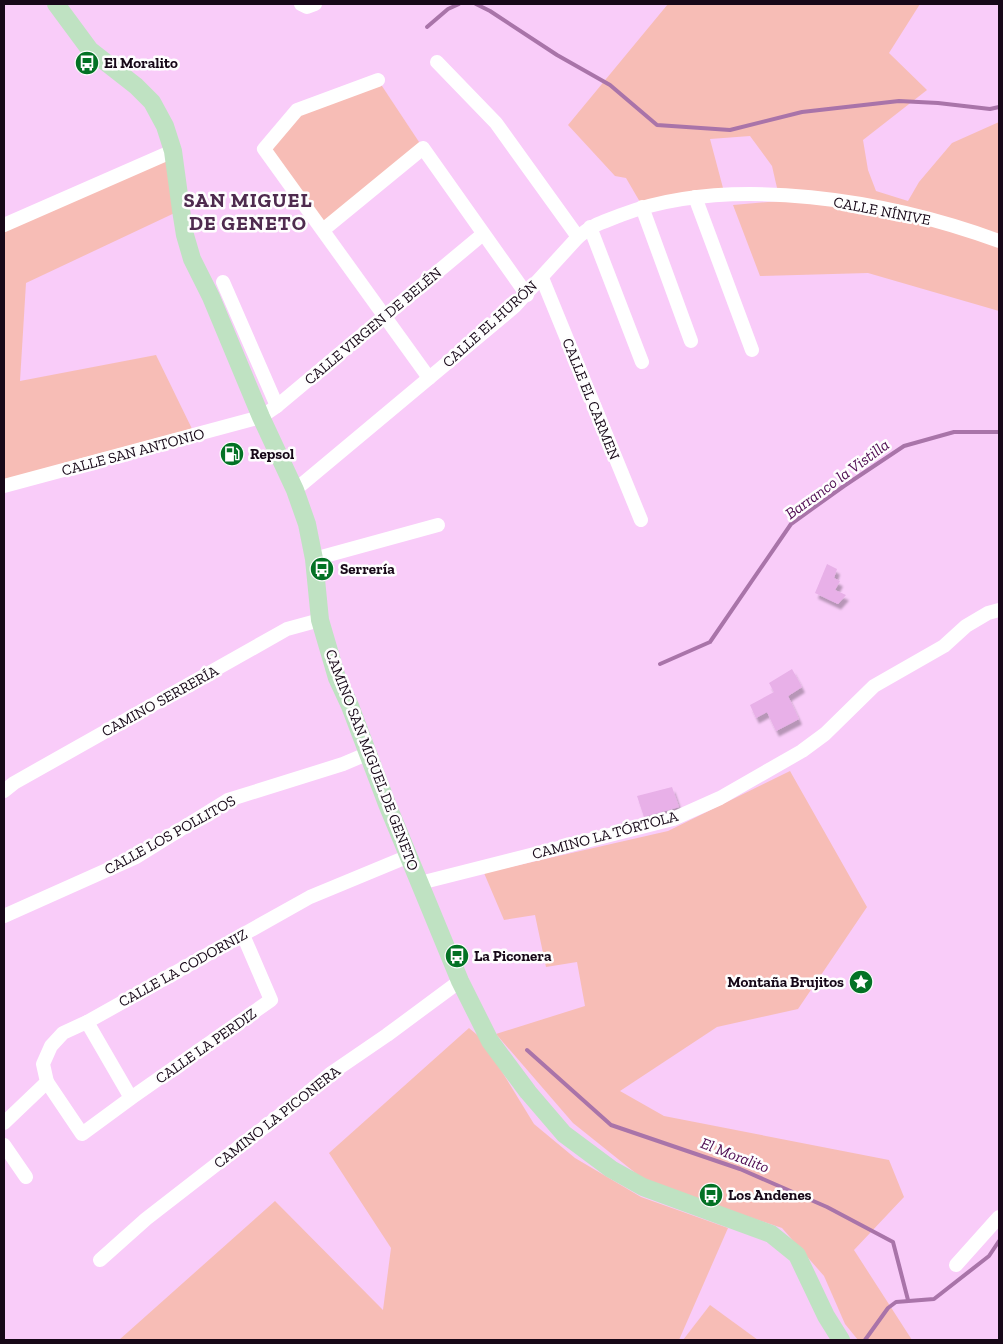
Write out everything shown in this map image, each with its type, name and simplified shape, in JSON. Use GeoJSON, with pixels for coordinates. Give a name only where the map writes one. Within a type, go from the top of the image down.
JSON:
{"type":"FeatureCollection","features":[{"type":"Feature","properties":{"kind":"main road","name":"CAMINO SAN MIGUEL DE GENETO"},"geometry":{"type":"LineString","coordinates":[[56,4],[90,50],[136,86],[152,102],[165,126],[173,151],[185,235],[192,259],[211,297],[295,490],[307,524],[314,559],[320,620],[336,678],[369,754],[387,804],[460,981],[490,1041],[528,1092],[564,1134],[611,1169],[643,1188],[771,1234],[797,1255],[826,1316],[841,1340]]}},
{"type":"Feature","properties":{"kind":"street"},"geometry":{"type":"LineString","coordinates":[[301,4],[307,7],[315,4]]}},
{"type":"Feature","properties":{"kind":"street"},"geometry":{"type":"LineString","coordinates":[[437,62],[496,123],[578,237]]}},
{"type":"Feature","properties":{"kind":"street"},"geometry":{"type":"LineString","coordinates":[[378,80],[297,110],[264,149],[386,315],[429,378]]}},
{"type":"Feature","properties":{"kind":"street"},"geometry":{"type":"LineString","coordinates":[[322,230],[423,148],[527,295]]}},
{"type":"Feature","properties":{"kind":"street"},"geometry":{"type":"LineString","coordinates":[[4,225],[173,151]]}},
{"type":"Feature","properties":{"kind":"street","name":"CALLE EL HURÓN"},"geometry":{"type":"LineString","coordinates":[[295,490],[527,295],[578,237],[590,227],[642,207],[695,196],[761,194]]}},
{"type":"Feature","properties":{"kind":"street","name":"CALLE NÍNIVE"},"geometry":{"type":"LineString","coordinates":[[761,194],[783,194],[904,212],[999,240]]}},
{"type":"Feature","properties":{"kind":"street"},"geometry":{"type":"LineString","coordinates":[[695,196],[752,350]]}},
{"type":"Feature","properties":{"kind":"street"},"geometry":{"type":"LineString","coordinates":[[642,207],[691,341]]}},
{"type":"Feature","properties":{"kind":"street"},"geometry":{"type":"LineString","coordinates":[[590,227],[642,362]]}},
{"type":"Feature","properties":{"kind":"street","name":"CALLE VIRGEN DE BELÉN"},"geometry":{"type":"LineString","coordinates":[[262,417],[278,406],[483,234]]}},
{"type":"Feature","properties":{"kind":"street","name":"CALLE EL CARMEN"},"geometry":{"type":"LineString","coordinates":[[542,278],[641,520]]}},
{"type":"Feature","properties":{"kind":"street"},"geometry":{"type":"LineString","coordinates":[[222,282],[278,406]]}},
{"type":"Feature","properties":{"kind":"street","name":"CALLE SAN ANTONIO"},"geometry":{"type":"LineString","coordinates":[[4,486],[262,417]]}},
{"type":"Feature","properties":{"kind":"street"},"geometry":{"type":"LineString","coordinates":[[314,559],[438,525]]}},
{"type":"Feature","properties":{"kind":"street","name":"CAMINO LA TÓRTOLA"},"geometry":{"type":"LineString","coordinates":[[420,884],[673,819],[720,798],[802,751],[825,734],[874,686],[944,646],[966,626],[988,613],[999,610]]}},
{"type":"Feature","properties":{"kind":"street","name":"CAMINO SERRERÍA"},"geometry":{"type":"LineString","coordinates":[[4,791],[288,629],[320,620]]}},
{"type":"Feature","properties":{"kind":"street","name":"CALLE LOS POLLITOS"},"geometry":{"type":"LineString","coordinates":[[4,916],[136,857],[228,800],[344,764],[369,754]]}},
{"type":"Feature","properties":{"kind":"street","name":"CALLE LA CODORNIZ"},"geometry":{"type":"LineString","coordinates":[[48,1082],[43,1064],[51,1046],[63,1033],[87,1022],[310,897],[409,856]]}},
{"type":"Feature","properties":{"kind":"street","name":"CALLE LA PERDIZ"},"geometry":{"type":"LineString","coordinates":[[48,1082],[82,1134],[271,1000],[243,934]]}},
{"type":"Feature","properties":{"kind":"street","name":"CAMINO LA PICONERA"},"geometry":{"type":"LineString","coordinates":[[100,1260],[146,1219],[330,1074],[387,1036],[460,981]]}},
{"type":"Feature","properties":{"kind":"street"},"geometry":{"type":"LineString","coordinates":[[87,1022],[131,1098]]}},
{"type":"Feature","properties":{"kind":"street"},"geometry":{"type":"LineString","coordinates":[[4,1123],[48,1082]]}},
{"type":"Feature","properties":{"kind":"street"},"geometry":{"type":"LineString","coordinates":[[4,1145],[26,1177]]}},
{"type":"Feature","properties":{"kind":"street"},"geometry":{"type":"LineString","coordinates":[[956,1265],[999,1217]]}},
{"type":"Feature","properties":{"kind":"shaded area"},"geometry":{"type":"Polygon","coordinates":[[[668,4],[920,4],[889,53],[927,90],[863,140],[868,170],[876,191],[908,201],[919,182],[952,143],[999,122],[999,311],[868,273],[760,276],[733,205],[780,201],[772,166],[750,136],[710,139],[723,188],[640,202],[626,178],[615,176],[568,125],[668,4]]]}},
{"type":"Feature","properties":{"kind":"shaded area"},"geometry":{"type":"Polygon","coordinates":[[[378,80],[423,148],[323,230],[264,149],[297,110],[378,80]]]}},
{"type":"Feature","properties":{"kind":"shaded area"},"geometry":{"type":"Polygon","coordinates":[[[172,146],[181,210],[26,283],[20,381],[156,355],[195,435],[4,486],[4,223],[172,146]]]}},
{"type":"Feature","properties":{"kind":"shaded area"},"geometry":{"type":"Polygon","coordinates":[[[790,771],[867,907],[798,1009],[717,1027],[620,1091],[664,1116],[889,1160],[904,1197],[854,1250],[912,1340],[858,1340],[845,1324],[824,1276],[782,1228],[648,1183],[573,1123],[496,1034],[585,1006],[577,962],[546,967],[535,915],[504,920],[484,873],[668,831],[790,771]]]}},
{"type":"Feature","properties":{"kind":"shaded area"},"geometry":{"type":"Polygon","coordinates":[[[469,1028],[482,1039],[534,1124],[575,1158],[641,1197],[728,1228],[679,1340],[119,1340],[275,1201],[383,1310],[391,1248],[329,1153],[469,1028]]]}},
{"type":"Feature","properties":{"kind":"shaded area"},"geometry":{"type":"Polygon","coordinates":[[[710,1305],[758,1340],[683,1340],[710,1305]]]}},
{"type":"Feature","properties":{"kind":"building"},"geometry":{"type":"Polygon","coordinates":[[[827,564],[837,569],[834,578],[840,581],[835,590],[846,595],[838,604],[815,593],[827,564]]]}},
{"type":"Feature","properties":{"kind":"building"},"geometry":{"type":"Polygon","coordinates":[[[792,669],[802,687],[788,696],[799,719],[776,731],[767,712],[756,718],[750,705],[774,692],[769,683],[792,669]]]}},
{"type":"Feature","properties":{"kind":"building"},"geometry":{"type":"Polygon","coordinates":[[[672,787],[679,807],[644,817],[637,796],[672,787]]]}},
{"type":"Feature","properties":{"kind":"waterway"},"geometry":{"type":"LineString","coordinates":[[427,27],[448,9],[459,4]]}},
{"type":"Feature","properties":{"kind":"waterway"},"geometry":{"type":"LineString","coordinates":[[476,4],[490,11],[557,55],[610,85],[657,125],[730,130],[802,112],[899,101],[990,109],[999,107]]}},
{"type":"Feature","properties":{"kind":"waterway","name":"Barranco la Vistilla"},"geometry":{"type":"LineString","coordinates":[[660,664],[710,642],[791,524],[844,486],[904,446],[954,432],[999,432]]}},
{"type":"Feature","properties":{"kind":"waterway","name":"El Moralito"},"geometry":{"type":"LineString","coordinates":[[527,1050],[611,1125],[740,1169],[827,1207],[893,1242],[908,1300]]}},
{"type":"Feature","properties":{"kind":"waterway"},"geometry":{"type":"LineString","coordinates":[[865,1340],[888,1308],[896,1302],[934,1299],[989,1256],[999,1241]]}},
{"type":"Feature","properties":{"kind":"place","name":"El Moralito"},"geometry":{"type":"Point","coordinates":[87,63]}},
{"type":"Feature","properties":{"kind":"place","name":"Repsol"},"geometry":{"type":"Point","coordinates":[232,454]}},
{"type":"Feature","properties":{"kind":"place","name":"Serrería"},"geometry":{"type":"Point","coordinates":[322,569]}},
{"type":"Feature","properties":{"kind":"place","name":"La Piconera"},"geometry":{"type":"Point","coordinates":[457,956]}},
{"type":"Feature","properties":{"kind":"place","name":"Montaña Brujitos"},"geometry":{"type":"Point","coordinates":[861,982]}},
{"type":"Feature","properties":{"kind":"place","name":"Los Andenes"},"geometry":{"type":"Point","coordinates":[711,1195]}},
{"type":"Feature","properties":{"kind":"district","name":"SAN MIGUEL DE GENETO"},"geometry":{"type":"Point","coordinates":[248,212]}}]}
